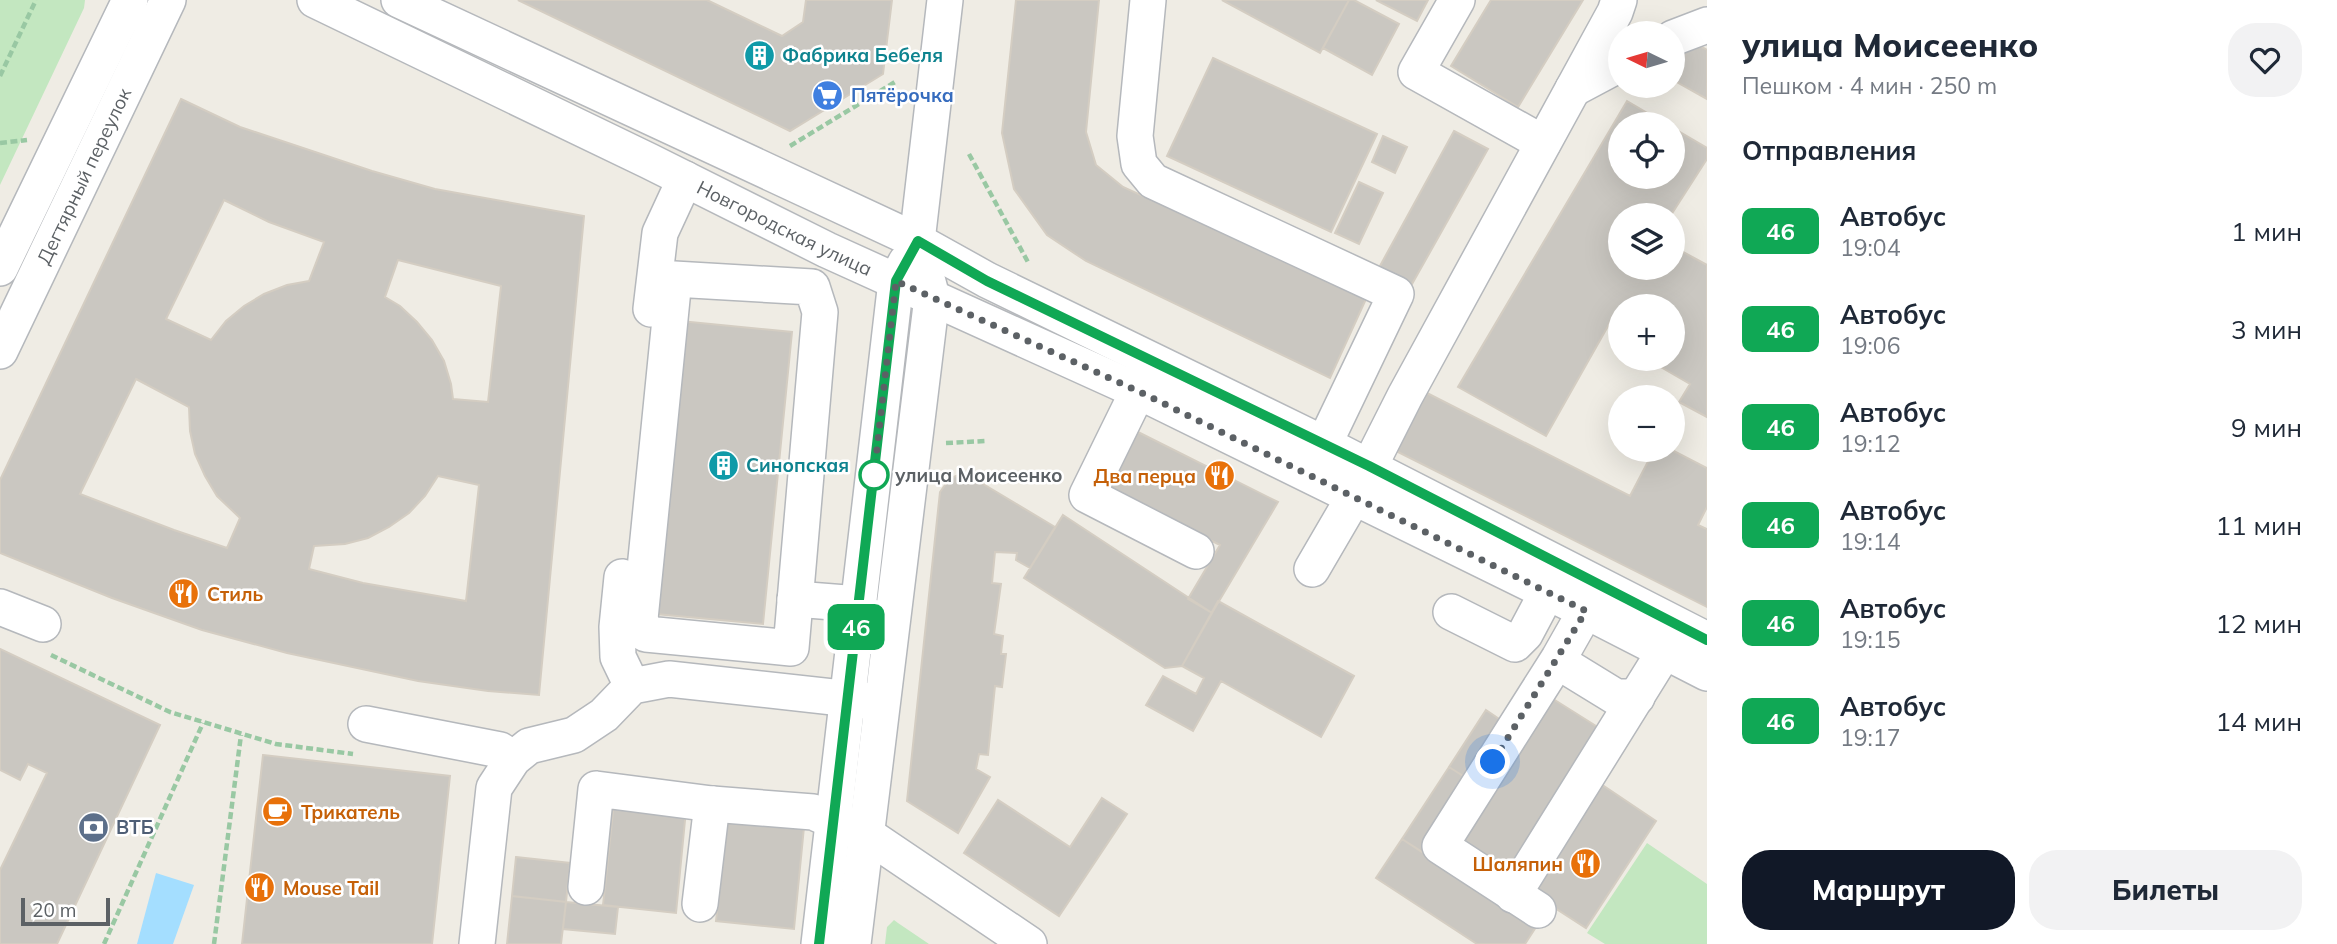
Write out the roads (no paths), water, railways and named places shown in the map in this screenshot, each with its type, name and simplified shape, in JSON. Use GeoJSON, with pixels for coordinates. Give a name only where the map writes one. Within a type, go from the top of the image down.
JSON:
{"type":"FeatureCollection","features":[{"type":"Feature","properties":{"kind":"street","name":"Дегтярный переулок"},"geometry":{"type":"LineString","coordinates":[[0,268],[130,0]]}},
{"type":"Feature","properties":{"kind":"street","name":"Дегтярный переулок"},"geometry":{"type":"LineString","coordinates":[[0,351],[168,0]]}},
{"type":"Feature","properties":{"kind":"street","name":"Новгородская улица"},"geometry":{"type":"LineString","coordinates":[[315,0],[827,250],[1138,391],[1309,475],[1362,481]]}},
{"type":"Feature","properties":{"kind":"street","name":"Новгородская улица"},"geometry":{"type":"LineString","coordinates":[[398,0],[918,241],[987,281],[1324,444],[1362,481],[1593,598],[1684,639],[1707,673]]}},
{"type":"Feature","properties":{"kind":"street"},"geometry":{"type":"LineString","coordinates":[[853,944],[932,297],[918,241],[945,0]]}},
{"type":"Feature","properties":{"kind":"street"},"geometry":{"type":"LineString","coordinates":[[1148,0],[1135,136],[1139,164],[1153,181],[1396,294],[1309,475]]}},
{"type":"Feature","properties":{"kind":"street"},"geometry":{"type":"LineString","coordinates":[[1457,0],[1416,72],[1543,143]]}},
{"type":"Feature","properties":{"kind":"street"},"geometry":{"type":"LineString","coordinates":[[1312,569],[1362,481],[1615,12],[1619,0]]}},
{"type":"Feature","properties":{"kind":"street"},"geometry":{"type":"LineString","coordinates":[[1685,33],[1707,25]]}},
{"type":"Feature","properties":{"kind":"street"},"geometry":{"type":"LineString","coordinates":[[1573,89],[1608,70]]}},
{"type":"Feature","properties":{"kind":"street"},"geometry":{"type":"LineString","coordinates":[[632,686],[618,657],[617,627],[660,233],[685,179]]}},
{"type":"Feature","properties":{"kind":"street"},"geometry":{"type":"LineString","coordinates":[[819,944],[896,281],[918,241]]}},
{"type":"Feature","properties":{"kind":"street"},"geometry":{"type":"LineString","coordinates":[[674,279],[812,286],[820,312],[795,599],[791,648],[646,634],[640,619],[674,279]]}},
{"type":"Feature","properties":{"kind":"street"},"geometry":{"type":"LineString","coordinates":[[1138,391],[1087,495],[1196,551]]}},
{"type":"Feature","properties":{"kind":"street"},"geometry":{"type":"LineString","coordinates":[[1451,612],[1515,643],[1525,634],[1555,579]]}},
{"type":"Feature","properties":{"kind":"street"},"geometry":{"type":"LineString","coordinates":[[1593,598],[1553,668],[1440,846],[1526,902],[1637,697],[1684,639]]}},
{"type":"Feature","properties":{"kind":"street"},"geometry":{"type":"LineString","coordinates":[[795,599],[859,604]]}},
{"type":"Feature","properties":{"kind":"street"},"geometry":{"type":"LineString","coordinates":[[0,607],[46,639]]}},
{"type":"Feature","properties":{"kind":"street"},"geometry":{"type":"LineString","coordinates":[[1572,670],[1616,697],[1637,697]]}},
{"type":"Feature","properties":{"kind":"street"},"geometry":{"type":"LineString","coordinates":[[477,944],[494,788],[513,759],[529,746],[575,735],[604,715],[632,686],[669,679],[883,702]]}},
{"type":"Feature","properties":{"kind":"street"},"geometry":{"type":"LineString","coordinates":[[361,739],[500,750],[513,759]]}},
{"type":"Feature","properties":{"kind":"street"},"geometry":{"type":"LineString","coordinates":[[586,887],[596,789],[712,804],[813,812],[866,834],[1030,944]]}},
{"type":"Feature","properties":{"kind":"street"},"geometry":{"type":"LineString","coordinates":[[700,904],[712,804]]}},
{"type":"Feature","properties":{"kind":"water"},"geometry":{"type":"Polygon","coordinates":[[[156,873],[194,885],[173,944],[137,944],[156,873]]]}},
{"type":"Feature","properties":{"kind":"place","name":"Фабрика Бебеля"},"geometry":{"type":"Point","coordinates":[759,55]}},
{"type":"Feature","properties":{"kind":"place","name":"Пятёрочка"},"geometry":{"type":"Point","coordinates":[828,95]}},
{"type":"Feature","properties":{"kind":"place","name":"Синопская"},"geometry":{"type":"Point","coordinates":[723,465]}},
{"type":"Feature","properties":{"kind":"place","name":"улица Моисеенко"},"geometry":{"type":"Point","coordinates":[874,475]}},
{"type":"Feature","properties":{"kind":"place","name":"Два перца"},"geometry":{"type":"Point","coordinates":[1219,476]}},
{"type":"Feature","properties":{"kind":"place","name":"Стиль"},"geometry":{"type":"Point","coordinates":[184,594]}},
{"type":"Feature","properties":{"kind":"place","name":"Трикатель"},"geometry":{"type":"Point","coordinates":[278,812]}},
{"type":"Feature","properties":{"kind":"place","name":"ВТБ"},"geometry":{"type":"Point","coordinates":[93,827]}},
{"type":"Feature","properties":{"kind":"place","name":"Шаляпин"},"geometry":{"type":"Point","coordinates":[1586,864]}},
{"type":"Feature","properties":{"kind":"place","name":"Mouse Tail"},"geometry":{"type":"Point","coordinates":[260,888]}}]}
